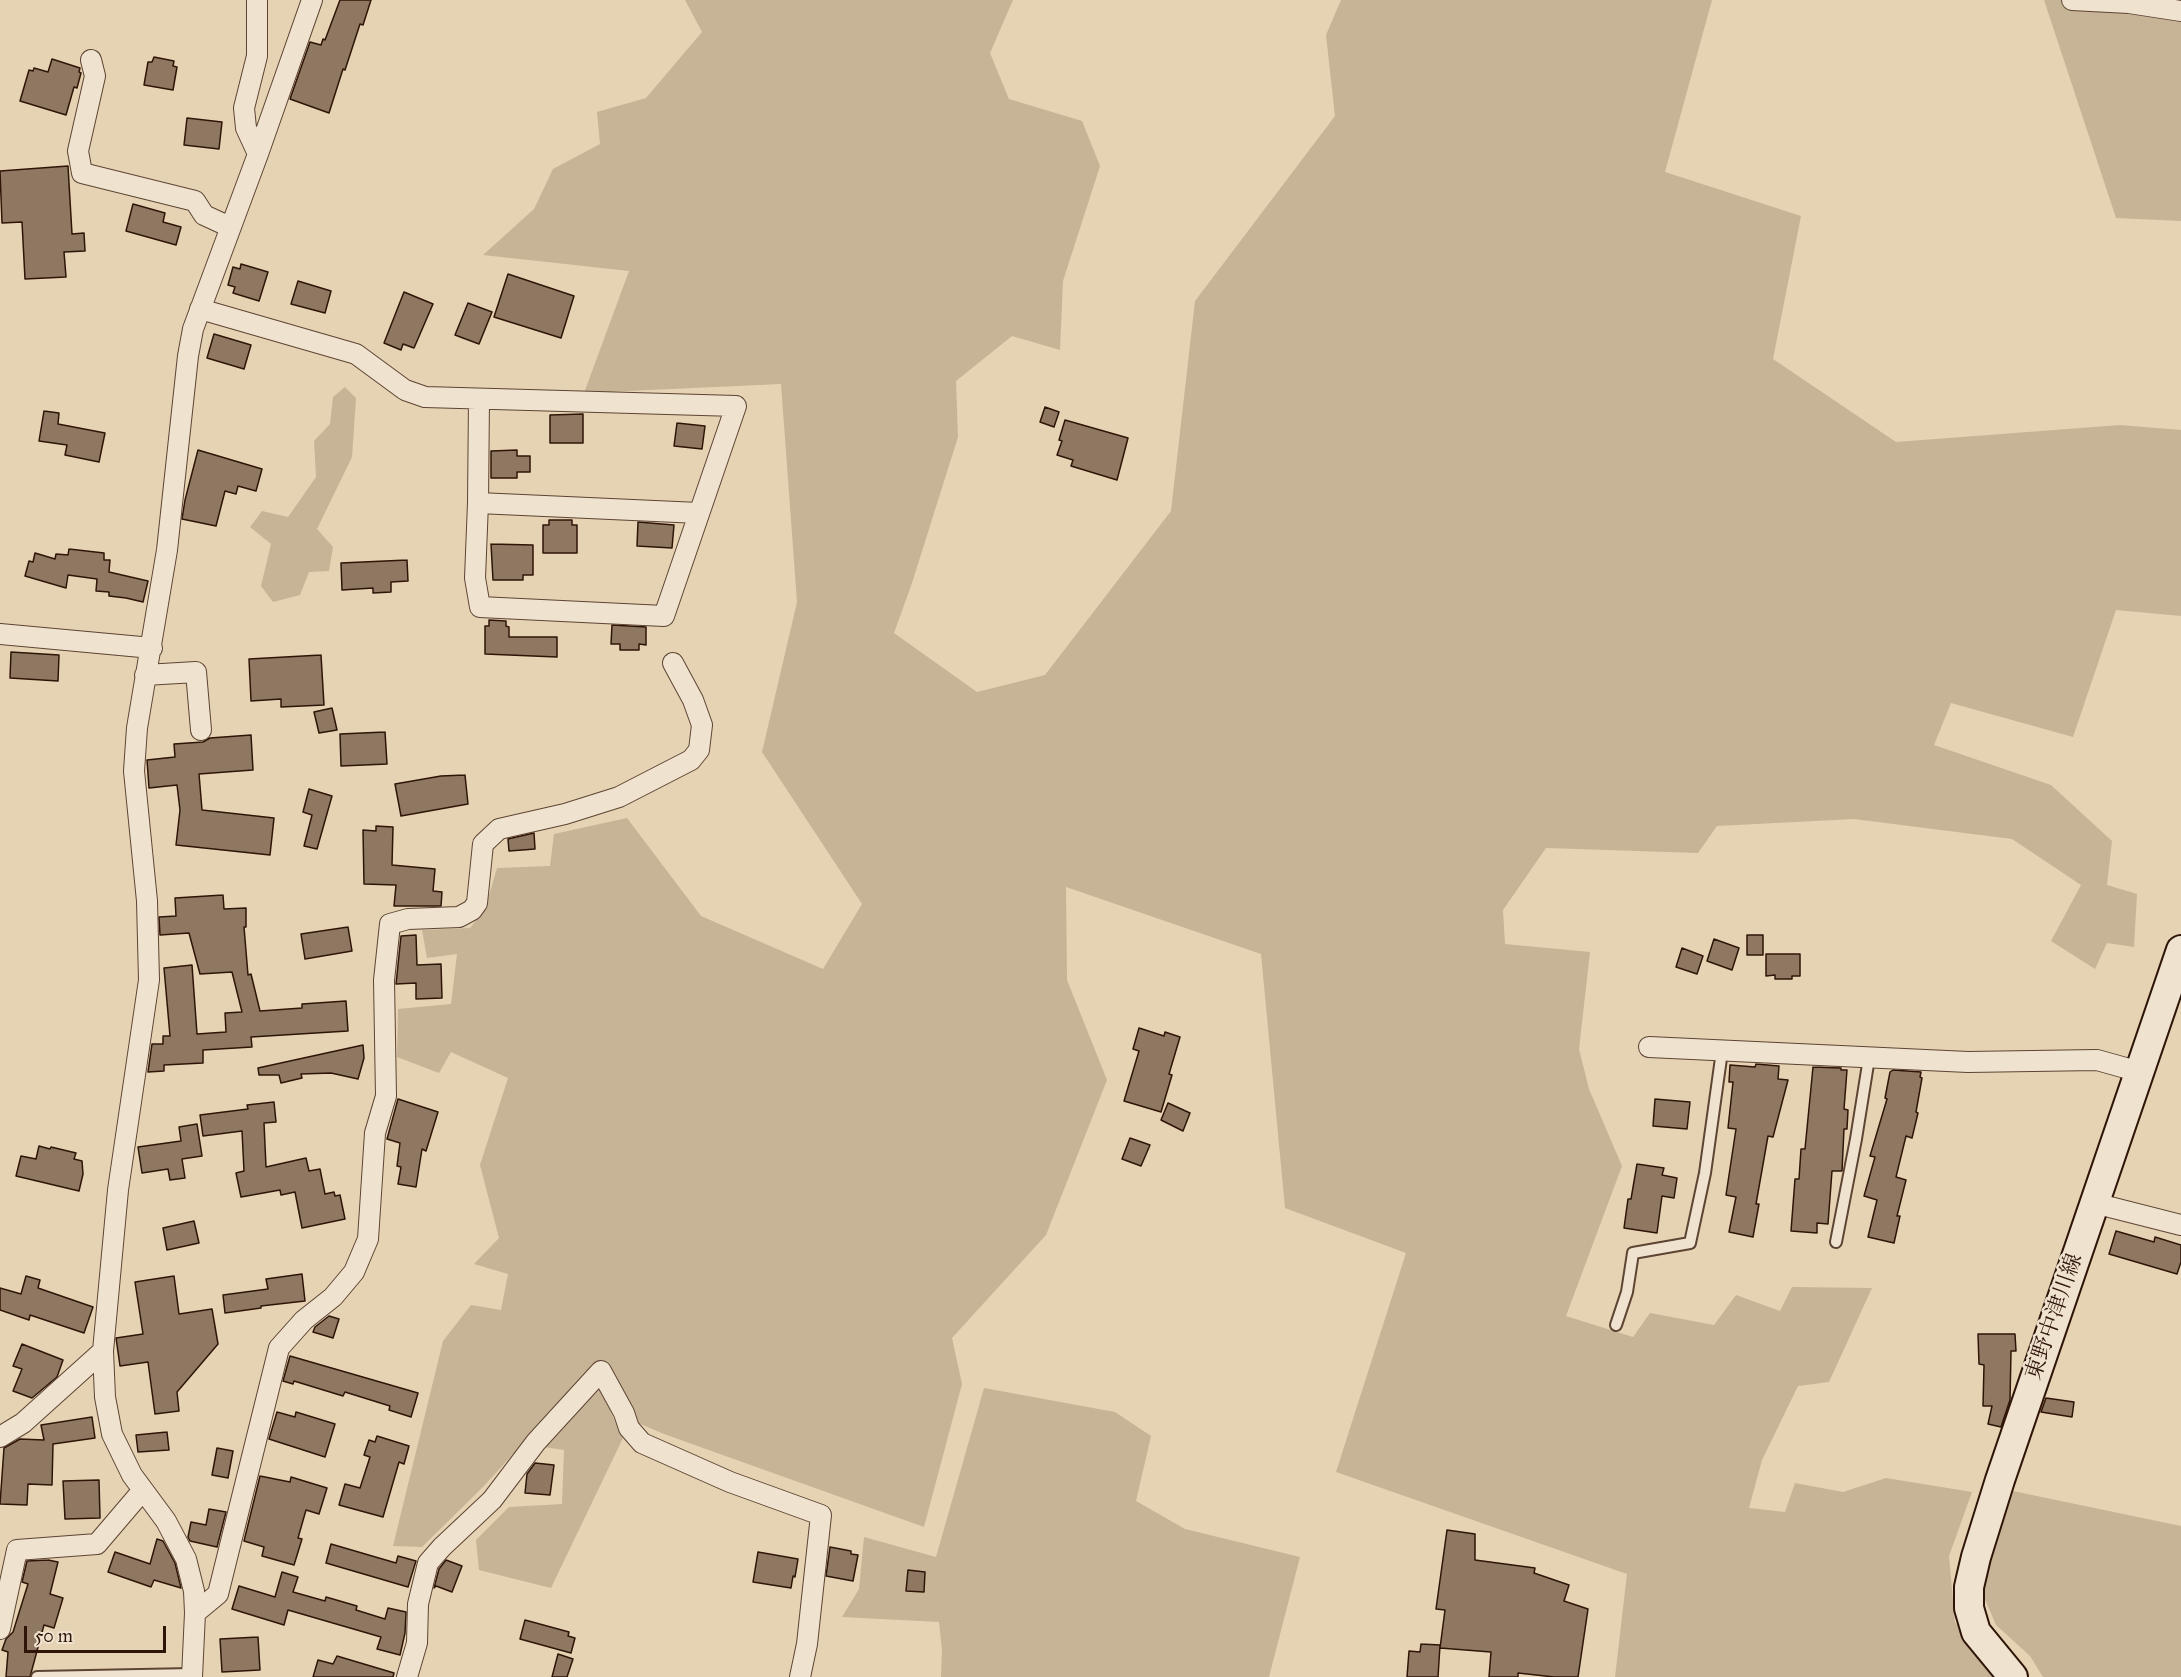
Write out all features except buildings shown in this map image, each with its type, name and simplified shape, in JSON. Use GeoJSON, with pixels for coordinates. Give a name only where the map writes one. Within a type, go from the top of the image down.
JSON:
{"type":"FeatureCollection","features":[{"type":"Feature","properties":{"kind":"main road","name":"東野中津川線"},"geometry":{"type":"LineString","coordinates":[[2013,1677],[1976,1632],[1969,1608],[1969,1587],[2000,1480],[2180,955]]}},
{"type":"Feature","properties":{"kind":"street"},"geometry":{"type":"LineString","coordinates":[[257,0],[257,56],[244,108],[246,128],[258,154]]}},
{"type":"Feature","properties":{"kind":"street"},"geometry":{"type":"LineString","coordinates":[[192,1675],[194,1591],[186,1559],[166,1521],[132,1475],[112,1434],[105,1397],[103,1351],[118,1190],[149,980],[147,902],[134,771],[137,728],[167,550],[188,356],[193,329],[312,0]]}},
{"type":"Feature","properties":{"kind":"street"},"geometry":{"type":"LineString","coordinates":[[2072,0],[2129,3],[2181,11]]}},
{"type":"Feature","properties":{"kind":"street"},"geometry":{"type":"LineString","coordinates":[[91,60],[95,76],[78,151],[82,173],[195,201],[204,216],[230,227]]}},
{"type":"Feature","properties":{"kind":"street"},"geometry":{"type":"LineString","coordinates":[[200,309],[356,354],[405,390],[424,397],[736,406],[664,616],[480,607],[475,578],[479,399]]}},
{"type":"Feature","properties":{"kind":"street"},"geometry":{"type":"LineString","coordinates":[[478,503],[699,513]]}},
{"type":"Feature","properties":{"kind":"street"},"geometry":{"type":"LineString","coordinates":[[0,634],[152,648]]}},
{"type":"Feature","properties":{"kind":"street"},"geometry":{"type":"LineString","coordinates":[[195,1613],[218,1594],[279,1348],[304,1320],[333,1297],[354,1272],[368,1239],[375,1133],[386,1096],[384,980],[390,924],[408,919],[459,917],[472,910],[477,903],[483,844],[499,829],[565,814],[619,796],[691,760],[699,750],[702,725],[693,700],[673,663]]}},
{"type":"Feature","properties":{"kind":"street"},"geometry":{"type":"LineString","coordinates":[[146,675],[196,672],[201,730]]}},
{"type":"Feature","properties":{"kind":"street"},"geometry":{"type":"LineString","coordinates":[[1649,1047],[1968,1062],[2097,1060],[2140,1072]]}},
{"type":"Feature","properties":{"kind":"street"},"geometry":{"type":"LineString","coordinates":[[2094,1203],[2181,1225]]}},
{"type":"Feature","properties":{"kind":"street"},"geometry":{"type":"LineString","coordinates":[[0,1437],[23,1423],[103,1351]]}},
{"type":"Feature","properties":{"kind":"street"},"geometry":{"type":"LineString","coordinates":[[407,1677],[417,1643],[418,1604],[428,1563],[492,1500],[536,1442],[601,1371],[624,1413],[629,1428],[642,1443],[730,1482],[821,1515],[807,1644],[800,1677]]}},
{"type":"Feature","properties":{"kind":"street"},"geometry":{"type":"LineString","coordinates":[[0,1629],[17,1550],[97,1544],[143,1490]]}},
{"type":"Feature","properties":{"kind":"lane"},"geometry":{"type":"LineString","coordinates":[[1616,1325],[1627,1293],[1633,1253],[1690,1243],[1705,1173],[1722,1051]]}},
{"type":"Feature","properties":{"kind":"lane"},"geometry":{"type":"LineString","coordinates":[[1836,1242],[1869,1058]]}},
{"type":"Feature","properties":{"kind":"lane"},"geometry":{"type":"LineString","coordinates":[[37,1677],[192,1675]]}},
{"type":"Feature","properties":{"kind":"shaded area"},"geometry":{"type":"Polygon","coordinates":[[[685,0],[1013,0],[990,53],[1009,99],[1082,121],[1100,166],[1063,281],[1060,350],[1012,336],[956,381],[958,437],[894,633],[977,692],[1045,675],[1171,511],[1195,301],[1335,116],[1326,35],[1341,0],[1712,0],[1665,172],[1801,216],[1773,359],[1896,442],[2120,425],[2181,430],[2181,616],[2116,610],[2073,737],[1951,703],[1934,745],[2051,785],[2112,841],[2107,885],[2137,894],[2134,947],[2107,943],[2095,969],[2051,941],[2081,885],[2012,839],[1854,819],[1717,826],[1698,853],[1546,848],[1503,910],[1505,944],[1590,952],[1579,1049],[1589,1089],[1622,1166],[1566,1316],[1633,1337],[1650,1313],[1714,1325],[1736,1295],[1780,1311],[1792,1287],[1872,1288],[1829,1382],[1798,1386],[1762,1460],[1749,1508],[1785,1512],[1795,1483],[1843,1492],[1886,1478],[1972,1492],[1949,1556],[1955,1622],[1997,1677],[1615,1677],[1627,1574],[1336,1472],[1406,1253],[1285,1208],[1261,954],[1066,887],[1067,980],[1107,1080],[1046,1235],[952,1338],[962,1384],[924,1527],[664,1434],[610,1411],[623,1438],[551,1588],[479,1570],[476,1540],[509,1507],[562,1504],[564,1450],[522,1444],[484,1486],[422,1547],[393,1546],[443,1341],[471,1305],[501,1310],[508,1274],[474,1264],[499,1238],[480,1165],[508,1078],[451,1052],[439,1073],[397,1057],[398,1009],[451,1004],[457,954],[427,958],[422,930],[470,928],[485,909],[497,868],[550,866],[554,834],[627,818],[701,916],[823,969],[862,904],[762,752],[797,602],[781,384],[584,393],[629,271],[483,255],[534,209],[553,169],[600,144],[597,112],[646,98],[702,32],[685,0]]]}},
{"type":"Feature","properties":{"kind":"shaded area"},"geometry":{"type":"Polygon","coordinates":[[[2044,0],[2181,0],[2181,221],[2116,218],[2044,0]]]}},
{"type":"Feature","properties":{"kind":"shaded area"},"geometry":{"type":"Polygon","coordinates":[[[345,387],[356,398],[352,457],[317,529],[333,547],[329,571],[309,572],[300,595],[273,602],[261,586],[271,544],[250,527],[262,511],[288,517],[316,477],[314,441],[330,424],[333,397],[345,387]]]}},
{"type":"Feature","properties":{"kind":"shaded area"},"geometry":{"type":"Polygon","coordinates":[[[984,1388],[1115,1412],[1151,1436],[1136,1501],[1185,1529],[1300,1557],[1269,1677],[941,1677],[942,1650],[939,1622],[842,1617],[859,1589],[864,1537],[936,1557],[984,1388]]]}},
{"type":"Feature","properties":{"kind":"shaded area"},"geometry":{"type":"Polygon","coordinates":[[[2008,1490],[2181,1526],[2181,1677],[2043,1677],[2030,1656],[1996,1625],[1981,1590],[2008,1490]]]}}]}
